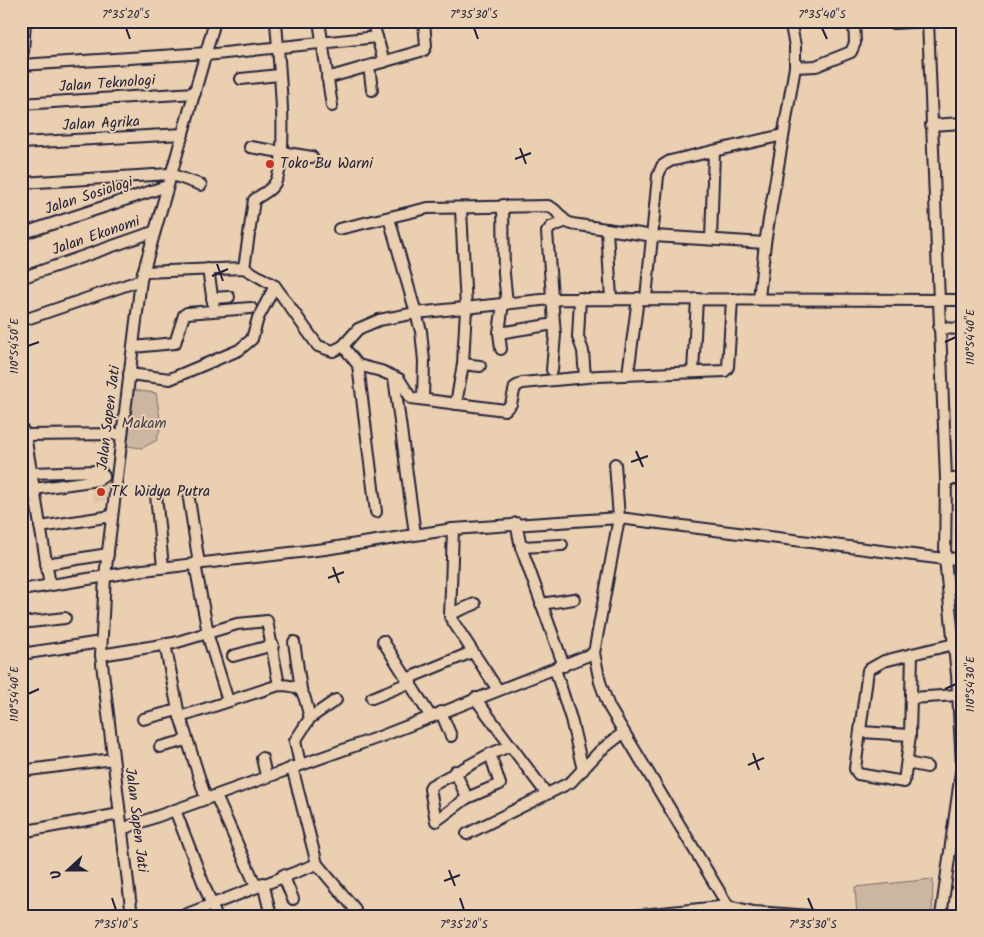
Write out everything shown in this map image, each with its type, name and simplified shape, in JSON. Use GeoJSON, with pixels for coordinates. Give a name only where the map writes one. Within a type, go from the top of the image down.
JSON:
{"type":"FeatureCollection","features":[{"type":"Feature","properties":{"kind":"street"},"geometry":{"type":"LineString","coordinates":[[23,52],[25,21]]}},
{"type":"Feature","properties":{"kind":"street","name":"Jalan Sapen Jati"},"geometry":{"type":"LineString","coordinates":[[132,916],[101,655],[105,576],[142,276],[153,232],[215,21]]}},
{"type":"Feature","properties":{"kind":"street"},"geometry":{"type":"LineString","coordinates":[[244,268],[254,200],[269,191],[274,183],[282,152],[276,21]]}},
{"type":"Feature","properties":{"kind":"street"},"geometry":{"type":"LineString","coordinates":[[319,21],[332,106]]}},
{"type":"Feature","properties":{"kind":"street"},"geometry":{"type":"LineString","coordinates":[[372,21],[384,62]]}},
{"type":"Feature","properties":{"kind":"street"},"geometry":{"type":"LineString","coordinates":[[327,78],[426,48],[424,21]]}},
{"type":"Feature","properties":{"kind":"street"},"geometry":{"type":"LineString","coordinates":[[759,298],[766,243],[795,67],[795,46],[790,21]]}},
{"type":"Feature","properties":{"kind":"street"},"geometry":{"type":"LineString","coordinates":[[795,67],[816,66],[851,52],[855,43],[854,21]]}},
{"type":"Feature","properties":{"kind":"street"},"geometry":{"type":"LineString","coordinates":[[893,23],[927,21],[946,479],[945,559],[958,644],[957,695],[962,765],[961,785],[941,916]]}},
{"type":"Feature","properties":{"kind":"street"},"geometry":{"type":"LineString","coordinates":[[21,65],[206,54],[377,37]]}},
{"type":"Feature","properties":{"kind":"street"},"geometry":{"type":"LineString","coordinates":[[368,66],[372,90]]}},
{"type":"Feature","properties":{"kind":"street"},"geometry":{"type":"LineString","coordinates":[[241,79],[279,75]]}},
{"type":"Feature","properties":{"kind":"street","name":"Jalan Teknologi"},"geometry":{"type":"LineString","coordinates":[[21,104],[195,93]]}},
{"type":"Feature","properties":{"kind":"street"},"geometry":{"type":"LineString","coordinates":[[931,125],[963,123]]}},
{"type":"Feature","properties":{"kind":"street","name":"Jalan Agrika"},"geometry":{"type":"LineString","coordinates":[[21,143],[183,134]]}},
{"type":"Feature","properties":{"kind":"street"},"geometry":{"type":"LineString","coordinates":[[628,374],[654,236],[658,176],[662,166],[670,161],[783,135]]}},
{"type":"Feature","properties":{"kind":"street"},"geometry":{"type":"LineString","coordinates":[[250,147],[312,157]]}},
{"type":"Feature","properties":{"kind":"street"},"geometry":{"type":"LineString","coordinates":[[711,239],[714,151]]}},
{"type":"Feature","properties":{"kind":"street"},"geometry":{"type":"LineString","coordinates":[[21,183],[170,174],[201,186]]}},
{"type":"Feature","properties":{"kind":"street","name":"Jalan Sosiologi"},"geometry":{"type":"LineString","coordinates":[[21,234],[167,186]]}},
{"type":"Feature","properties":{"kind":"street"},"geometry":{"type":"LineString","coordinates":[[501,349],[499,333],[505,303],[503,205]]}},
{"type":"Feature","properties":{"kind":"street"},"geometry":{"type":"LineString","coordinates":[[339,229],[428,208],[462,209],[503,205],[548,206],[555,209],[564,222]]}},
{"type":"Feature","properties":{"kind":"street"},"geometry":{"type":"LineString","coordinates":[[456,404],[463,364],[466,308],[462,209]]}},
{"type":"Feature","properties":{"kind":"street"},"geometry":{"type":"LineString","coordinates":[[389,218],[416,313],[423,347],[422,399]]}},
{"type":"Feature","properties":{"kind":"street"},"geometry":{"type":"LineString","coordinates":[[552,370],[554,324],[547,232],[551,227],[564,222],[654,236],[766,243]]}},
{"type":"Feature","properties":{"kind":"street"},"geometry":{"type":"LineString","coordinates":[[607,229],[611,299]]}},
{"type":"Feature","properties":{"kind":"street","name":"Jalan Ekonomi"},"geometry":{"type":"LineString","coordinates":[[21,278],[153,232]]}},
{"type":"Feature","properties":{"kind":"street"},"geometry":{"type":"LineString","coordinates":[[21,320],[142,276],[208,269],[244,268],[275,286],[306,330],[328,350],[343,346],[352,333],[362,326],[379,320],[416,313],[551,299],[939,298],[963,300]]}},
{"type":"Feature","properties":{"kind":"street"},"geometry":{"type":"LineString","coordinates":[[208,269],[214,309]]}},
{"type":"Feature","properties":{"kind":"street"},"geometry":{"type":"LineString","coordinates":[[129,374],[170,379],[240,350],[252,339],[258,318],[275,286]]}},
{"type":"Feature","properties":{"kind":"street"},"geometry":{"type":"LineString","coordinates":[[212,298],[230,297]]}},
{"type":"Feature","properties":{"kind":"street"},"geometry":{"type":"LineString","coordinates":[[580,298],[578,336],[584,360],[584,377]]}},
{"type":"Feature","properties":{"kind":"street"},"geometry":{"type":"LineString","coordinates":[[693,372],[697,299]]}},
{"type":"Feature","properties":{"kind":"street"},"geometry":{"type":"LineString","coordinates":[[358,366],[368,366],[394,377],[404,383],[410,396],[505,410],[511,404],[514,390],[519,384],[584,377],[727,369],[732,299]]}},
{"type":"Feature","properties":{"kind":"street"},"geometry":{"type":"LineString","coordinates":[[133,346],[173,344],[178,338],[185,314],[214,309],[251,308]]}},
{"type":"Feature","properties":{"kind":"street"},"geometry":{"type":"LineString","coordinates":[[499,333],[554,324]]}},
{"type":"Feature","properties":{"kind":"street"},"geometry":{"type":"LineString","coordinates":[[939,328],[962,328]]}},
{"type":"Feature","properties":{"kind":"street"},"geometry":{"type":"LineString","coordinates":[[343,346],[358,366],[376,512]]}},
{"type":"Feature","properties":{"kind":"street"},"geometry":{"type":"LineString","coordinates":[[463,364],[480,366]]}},
{"type":"Feature","properties":{"kind":"street"},"geometry":{"type":"LineString","coordinates":[[394,377],[415,534]]}},
{"type":"Feature","properties":{"kind":"street"},"geometry":{"type":"LineString","coordinates":[[50,585],[23,431],[122,434]]}},
{"type":"Feature","properties":{"kind":"street"},"geometry":{"type":"LineString","coordinates":[[615,464],[619,518],[594,653],[605,700],[729,911]]}},
{"type":"Feature","properties":{"kind":"street"},"geometry":{"type":"LineString","coordinates":[[21,492],[98,480],[104,476],[101,472],[97,471],[31,473]]}},
{"type":"Feature","properties":{"kind":"street"},"geometry":{"type":"LineString","coordinates":[[946,479],[958,478]]}},
{"type":"Feature","properties":{"kind":"street"},"geometry":{"type":"LineString","coordinates":[[156,496],[163,567]]}},
{"type":"Feature","properties":{"kind":"street"},"geometry":{"type":"LineString","coordinates":[[188,499],[208,633],[228,701]]}},
{"type":"Feature","properties":{"kind":"street"},"geometry":{"type":"LineString","coordinates":[[40,527],[112,516]]}},
{"type":"Feature","properties":{"kind":"street"},"geometry":{"type":"LineString","coordinates":[[21,590],[163,567],[366,542],[453,529],[516,523],[619,518],[945,559],[963,558]]}},
{"type":"Feature","properties":{"kind":"street"},"geometry":{"type":"LineString","coordinates":[[516,523],[521,547],[541,604],[560,668],[583,770]]}},
{"type":"Feature","properties":{"kind":"street"},"geometry":{"type":"LineString","coordinates":[[453,529],[450,614],[472,652],[498,690]]}},
{"type":"Feature","properties":{"kind":"street"},"geometry":{"type":"LineString","coordinates":[[521,547],[562,544]]}},
{"type":"Feature","properties":{"kind":"street"},"geometry":{"type":"LineString","coordinates":[[46,564],[108,554]]}},
{"type":"Feature","properties":{"kind":"street"},"geometry":{"type":"LineString","coordinates":[[541,604],[574,599]]}},
{"type":"Feature","properties":{"kind":"street"},"geometry":{"type":"LineString","coordinates":[[450,614],[474,604]]}},
{"type":"Feature","properties":{"kind":"street"},"geometry":{"type":"LineString","coordinates":[[21,623],[65,618]]}},
{"type":"Feature","properties":{"kind":"street"},"geometry":{"type":"LineString","coordinates":[[101,655],[165,644],[237,624],[267,621],[279,685]]}},
{"type":"Feature","properties":{"kind":"street"},"geometry":{"type":"LineString","coordinates":[[21,639],[22,654],[101,642]]}},
{"type":"Feature","properties":{"kind":"street"},"geometry":{"type":"LineString","coordinates":[[383,640],[450,736]]}},
{"type":"Feature","properties":{"kind":"street"},"geometry":{"type":"LineString","coordinates":[[294,642],[301,689],[310,718]]}},
{"type":"Feature","properties":{"kind":"street"},"geometry":{"type":"LineString","coordinates":[[165,644],[186,740],[211,797],[260,884],[271,916]]}},
{"type":"Feature","properties":{"kind":"street"},"geometry":{"type":"LineString","coordinates":[[912,654],[910,735],[904,782],[857,774],[869,668],[884,661],[912,654],[958,644]]}},
{"type":"Feature","properties":{"kind":"street"},"geometry":{"type":"LineString","coordinates":[[232,656],[273,645]]}},
{"type":"Feature","properties":{"kind":"street"},"geometry":{"type":"LineString","coordinates":[[372,698],[472,652]]}},
{"type":"Feature","properties":{"kind":"street"},"geometry":{"type":"LineString","coordinates":[[122,829],[400,729],[475,698],[560,668],[594,653]]}},
{"type":"Feature","properties":{"kind":"street"},"geometry":{"type":"LineString","coordinates":[[143,718],[179,714],[279,685],[294,685],[301,689]]}},
{"type":"Feature","properties":{"kind":"street"},"geometry":{"type":"LineString","coordinates":[[912,698],[957,695]]}},
{"type":"Feature","properties":{"kind":"street"},"geometry":{"type":"LineString","coordinates":[[475,698],[546,793]]}},
{"type":"Feature","properties":{"kind":"street"},"geometry":{"type":"LineString","coordinates":[[336,700],[310,718],[295,742],[296,766],[317,864],[355,909]]}},
{"type":"Feature","properties":{"kind":"street"},"geometry":{"type":"LineString","coordinates":[[861,732],[910,735]]}},
{"type":"Feature","properties":{"kind":"street"},"geometry":{"type":"LineString","coordinates":[[467,834],[571,782],[600,751],[623,733]]}},
{"type":"Feature","properties":{"kind":"street"},"geometry":{"type":"LineString","coordinates":[[160,747],[186,740]]}},
{"type":"Feature","properties":{"kind":"street"},"geometry":{"type":"LineString","coordinates":[[490,754],[500,784],[467,798],[439,821],[436,820],[430,786],[455,771],[490,754],[510,746]]}},
{"type":"Feature","properties":{"kind":"street"},"geometry":{"type":"LineString","coordinates":[[262,758],[266,776]]}},
{"type":"Feature","properties":{"kind":"street"},"geometry":{"type":"LineString","coordinates":[[21,771],[114,759]]}},
{"type":"Feature","properties":{"kind":"street"},"geometry":{"type":"LineString","coordinates":[[907,763],[927,767]]}},
{"type":"Feature","properties":{"kind":"street"},"geometry":{"type":"LineString","coordinates":[[455,771],[467,798]]}},
{"type":"Feature","properties":{"kind":"street"},"geometry":{"type":"LineString","coordinates":[[175,810],[216,916]]}},
{"type":"Feature","properties":{"kind":"street"},"geometry":{"type":"LineString","coordinates":[[21,832],[120,814]]}},
{"type":"Feature","properties":{"kind":"street"},"geometry":{"type":"LineString","coordinates":[[182,916],[260,884],[317,864]]}},
{"type":"Feature","properties":{"kind":"street"},"geometry":{"type":"LineString","coordinates":[[283,876],[293,899]]}},
{"type":"Feature","properties":{"kind":"street"},"geometry":{"type":"LineString","coordinates":[[633,916],[729,911],[812,916]]}},
{"type":"Feature","properties":{"kind":"shaded area","name":"TK Widya Putra"},"geometry":{"type":"Polygon","coordinates":[[[110,481],[107,500],[94,502],[91,484],[110,481]]]}},
{"type":"Feature","properties":{"kind":"green space","name":"Makam"},"geometry":{"type":"Polygon","coordinates":[[[132,390],[156,393],[161,425],[157,440],[142,448],[126,446],[132,390]]]}},
{"type":"Feature","properties":{"kind":"green space"},"geometry":{"type":"Polygon","coordinates":[[[933,879],[932,916],[857,916],[855,887],[933,879]]]}},
{"type":"Feature","properties":{"kind":"place","name":"Toko Bu Warni"},"geometry":{"type":"Point","coordinates":[270,164]}},
{"type":"Feature","properties":{"kind":"place","name":"TK Widya Putra"},"geometry":{"type":"Point","coordinates":[101,492]}}]}
